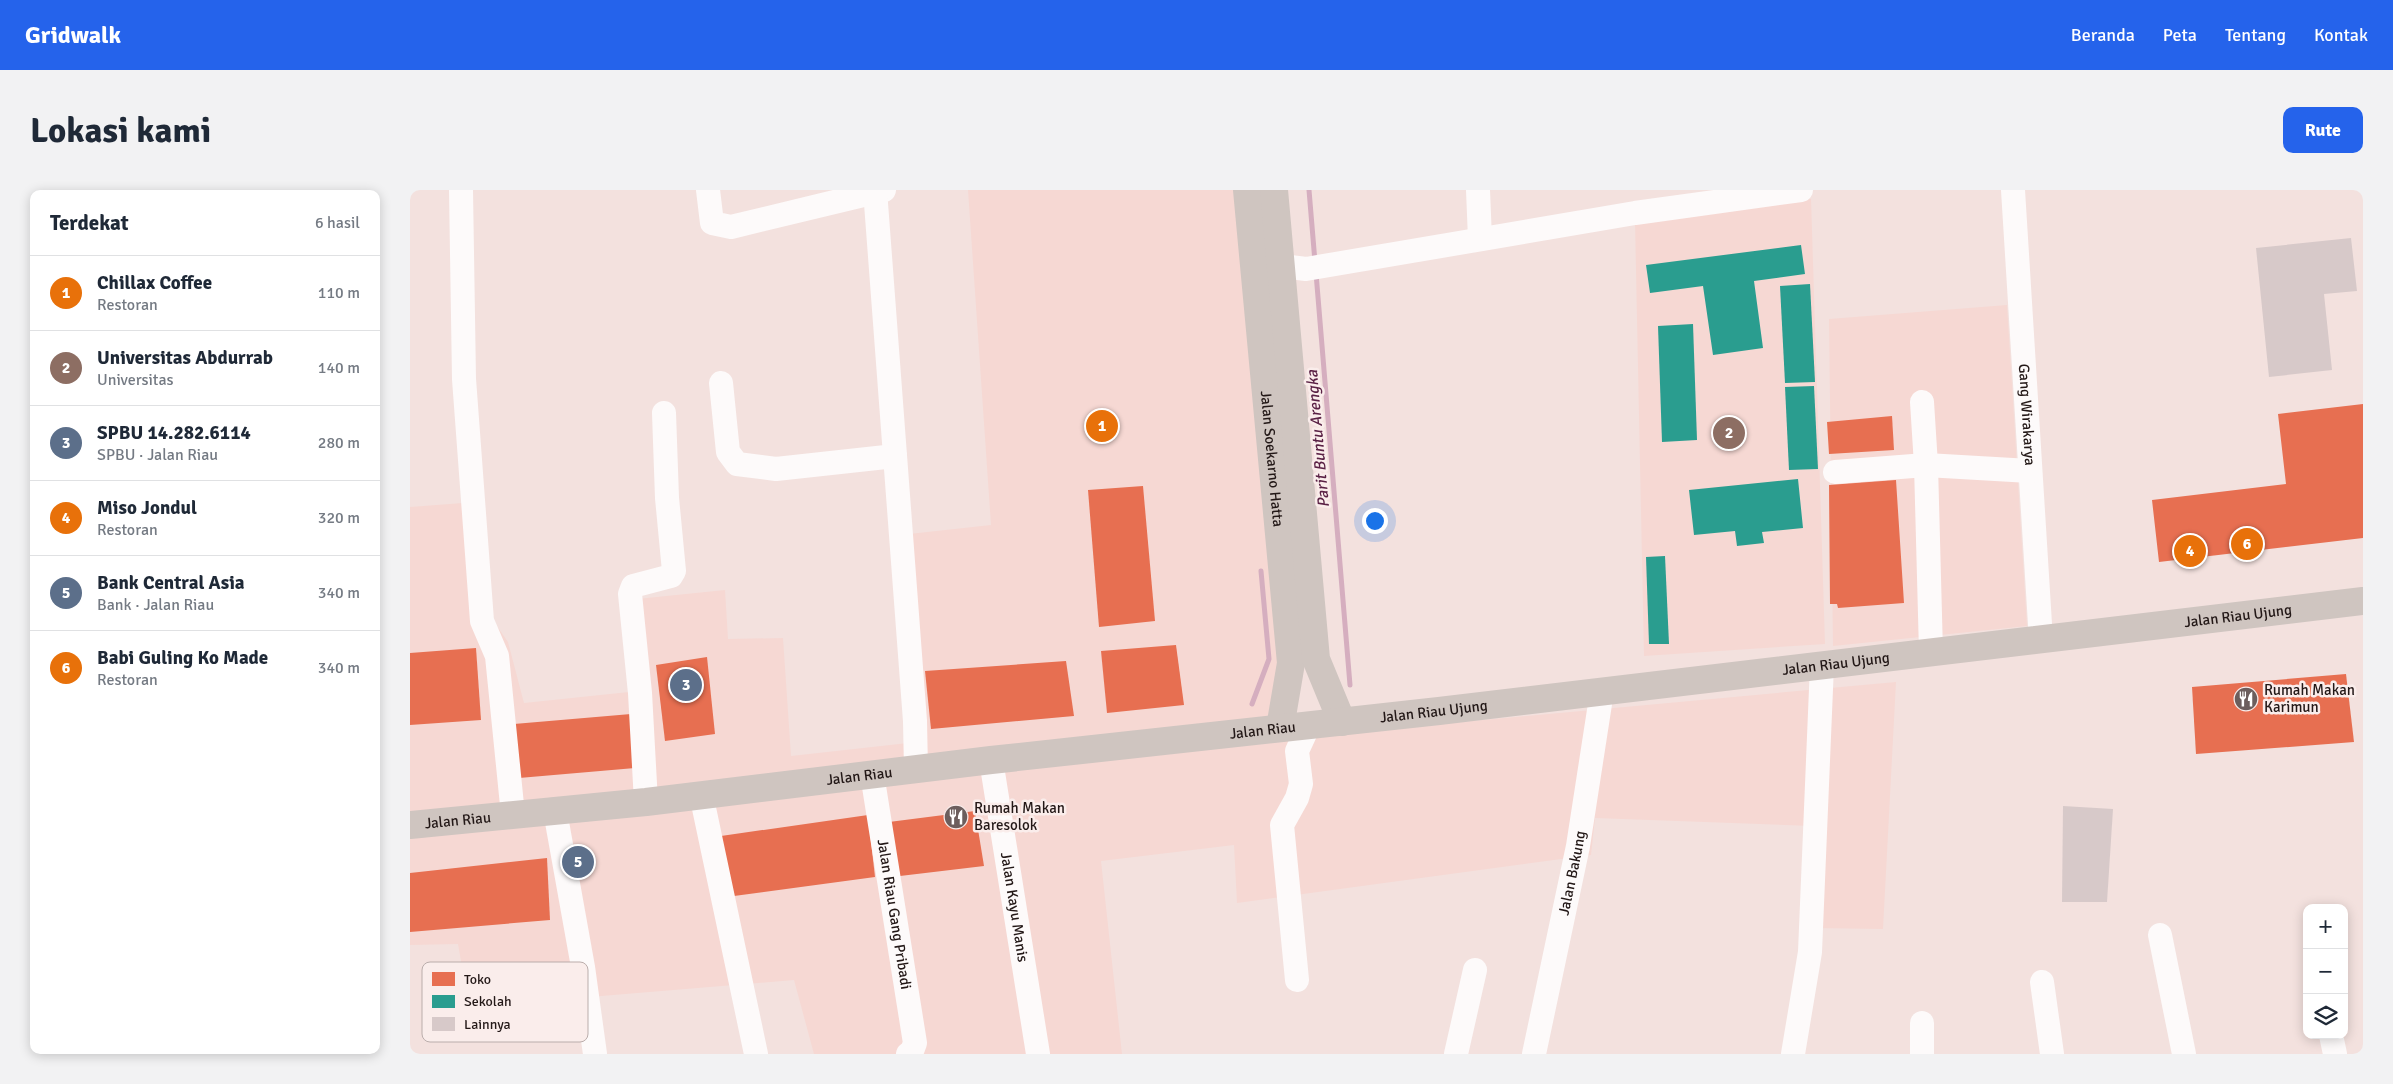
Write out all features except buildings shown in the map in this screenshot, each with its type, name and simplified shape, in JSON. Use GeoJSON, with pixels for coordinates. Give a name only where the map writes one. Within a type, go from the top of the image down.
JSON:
{"type":"FeatureCollection","features":[{"type":"Feature","properties":{"kind":"main road","name":"Jalan Soekarno Hatta"},"geometry":{"type":"LineString","coordinates":[[1247,190],[1291,663],[1280,728]]}},
{"type":"Feature","properties":{"kind":"main road","name":"Jalan Soekarno Hatta"},"geometry":{"type":"LineString","coordinates":[[1274,190],[1305,266],[1316,659],[1342,722]]}},
{"type":"Feature","properties":{"kind":"main road","name":"Jalan Riau Ujung"},"geometry":{"type":"LineString","coordinates":[[1309,725],[2363,601]]}},
{"type":"Feature","properties":{"kind":"main road","name":"Jalan Riau"},"geometry":{"type":"LineString","coordinates":[[410,825],[646,802],[991,760],[1309,725]]}},
{"type":"Feature","properties":{"kind":"street"},"geometry":{"type":"LineString","coordinates":[[461,190],[464,379],[482,621],[497,656],[513,815]]}},
{"type":"Feature","properties":{"kind":"street"},"geometry":{"type":"LineString","coordinates":[[708,190],[712,223],[731,227],[875,190],[884,190]]}},
{"type":"Feature","properties":{"kind":"street"},"geometry":{"type":"LineString","coordinates":[[875,190],[915,721],[916,769]]}},
{"type":"Feature","properties":{"kind":"street"},"geometry":{"type":"LineString","coordinates":[[1478,190],[1480,238]]}},
{"type":"Feature","properties":{"kind":"street"},"geometry":{"type":"LineString","coordinates":[[1305,266],[1480,238],[1721,195],[1802,190]]}},
{"type":"Feature","properties":{"kind":"street","name":"Gang Wirakarya"},"geometry":{"type":"LineString","coordinates":[[2014,190],[2041,640]]}},
{"type":"Feature","properties":{"kind":"street"},"geometry":{"type":"LineString","coordinates":[[721,383],[728,452],[737,464],[776,469],[895,456]]}},
{"type":"Feature","properties":{"kind":"street"},"geometry":{"type":"LineString","coordinates":[[1922,402],[1926,465],[1931,652]]}},
{"type":"Feature","properties":{"kind":"street"},"geometry":{"type":"LineString","coordinates":[[646,802],[640,693],[630,594],[633,586],[671,576],[674,571],[667,498],[664,413]]}},
{"type":"Feature","properties":{"kind":"street"},"geometry":{"type":"LineString","coordinates":[[1835,472],[1926,465],[2030,470]]}},
{"type":"Feature","properties":{"kind":"street"},"geometry":{"type":"LineString","coordinates":[[1792,1054],[1810,952],[1822,666]]}},
{"type":"Feature","properties":{"kind":"street","name":"Jalan Bakung"},"geometry":{"type":"LineString","coordinates":[[1534,1054],[1578,846],[1602,690]]}},
{"type":"Feature","properties":{"kind":"street"},"geometry":{"type":"LineString","coordinates":[[1298,980],[1282,825],[1297,798],[1301,784],[1297,751],[1309,725]]}},
{"type":"Feature","properties":{"kind":"street","name":"Jalan Kayu Manis"},"geometry":{"type":"LineString","coordinates":[[991,760],[1038,1054]]}},
{"type":"Feature","properties":{"kind":"street","name":"Jalan Riau Gang Pribadi"},"geometry":{"type":"LineString","coordinates":[[872,774],[914,1043],[912,1051],[908,1054]]}},
{"type":"Feature","properties":{"kind":"street"},"geometry":{"type":"LineString","coordinates":[[701,794],[756,1054]]}},
{"type":"Feature","properties":{"kind":"street"},"geometry":{"type":"LineString","coordinates":[[555,811],[582,962]]}},
{"type":"Feature","properties":{"kind":"street"},"geometry":{"type":"LineString","coordinates":[[2160,935],[2184,1054]]}},
{"type":"Feature","properties":{"kind":"street"},"geometry":{"type":"LineString","coordinates":[[1456,1054],[1475,970]]}},
{"type":"Feature","properties":{"kind":"street"},"geometry":{"type":"LineString","coordinates":[[2042,982],[2052,1054]]}},
{"type":"Feature","properties":{"kind":"street"},"geometry":{"type":"LineString","coordinates":[[588,1003],[595,1054]]}},
{"type":"Feature","properties":{"kind":"street"},"geometry":{"type":"LineString","coordinates":[[1922,1023],[1922,1054]]}},
{"type":"Feature","properties":{"kind":"street"},"geometry":{"type":"LineString","coordinates":[[2331,1039],[2335,1054]]}},
{"type":"Feature","properties":{"kind":"shaded area"},"geometry":{"type":"Polygon","coordinates":[[[968,190],[1243,190],[1298,737],[1896,682],[1883,929],[1814,928],[1812,826],[1595,818],[1591,855],[1237,903],[1234,845],[1101,861],[1122,1054],[814,1054],[794,980],[588,997],[588,962],[461,962],[458,944],[410,945],[410,507],[476,502],[485,609],[508,642],[524,703],[648,690],[637,599],[725,590],[728,639],[783,638],[791,756],[917,742],[909,534],[991,525],[968,190]]]}},
{"type":"Feature","properties":{"kind":"shaded area"},"geometry":{"type":"Polygon","coordinates":[[[1811,199],[1825,644],[1644,656],[1635,222],[1811,199]]]}},
{"type":"Feature","properties":{"kind":"shaded area"},"geometry":{"type":"Polygon","coordinates":[[[2007,305],[2027,626],[1833,646],[1829,319],[2007,305]]]}},
{"type":"Feature","properties":{"kind":"waterway","name":"Parit Buntu Arengka"},"geometry":{"type":"LineString","coordinates":[[1309,190],[1315,262]]}},
{"type":"Feature","properties":{"kind":"waterway","name":"Parit Buntu Arengka"},"geometry":{"type":"LineString","coordinates":[[1316,273],[1350,685]]}},
{"type":"Feature","properties":{"kind":"waterway"},"geometry":{"type":"LineString","coordinates":[[1252,704],[1269,659],[1261,571]]}},
{"type":"Feature","properties":{"kind":"place","name":"Chillax Coffee"},"geometry":{"type":"Point","coordinates":[1102,426]}},
{"type":"Feature","properties":{"kind":"place","name":"Universitas Abdurrab"},"geometry":{"type":"Point","coordinates":[1729,433]}},
{"type":"Feature","properties":{"kind":"place","name":"Babi Guling Ko Made"},"geometry":{"type":"Point","coordinates":[2247,544]}},
{"type":"Feature","properties":{"kind":"place","name":"Miso Jondul"},"geometry":{"type":"Point","coordinates":[2190,551]}},
{"type":"Feature","properties":{"kind":"place","name":"SPBU 14.282.6114"},"geometry":{"type":"Point","coordinates":[686,685]}},
{"type":"Feature","properties":{"kind":"place","name":"Rumah Makan Karimun"},"geometry":{"type":"Point","coordinates":[2246,699]}},
{"type":"Feature","properties":{"kind":"place","name":"Rumah Makan Baresolok"},"geometry":{"type":"Point","coordinates":[956,817]}},
{"type":"Feature","properties":{"kind":"place","name":"Bank Central Asia"},"geometry":{"type":"Point","coordinates":[578,862]}}]}
